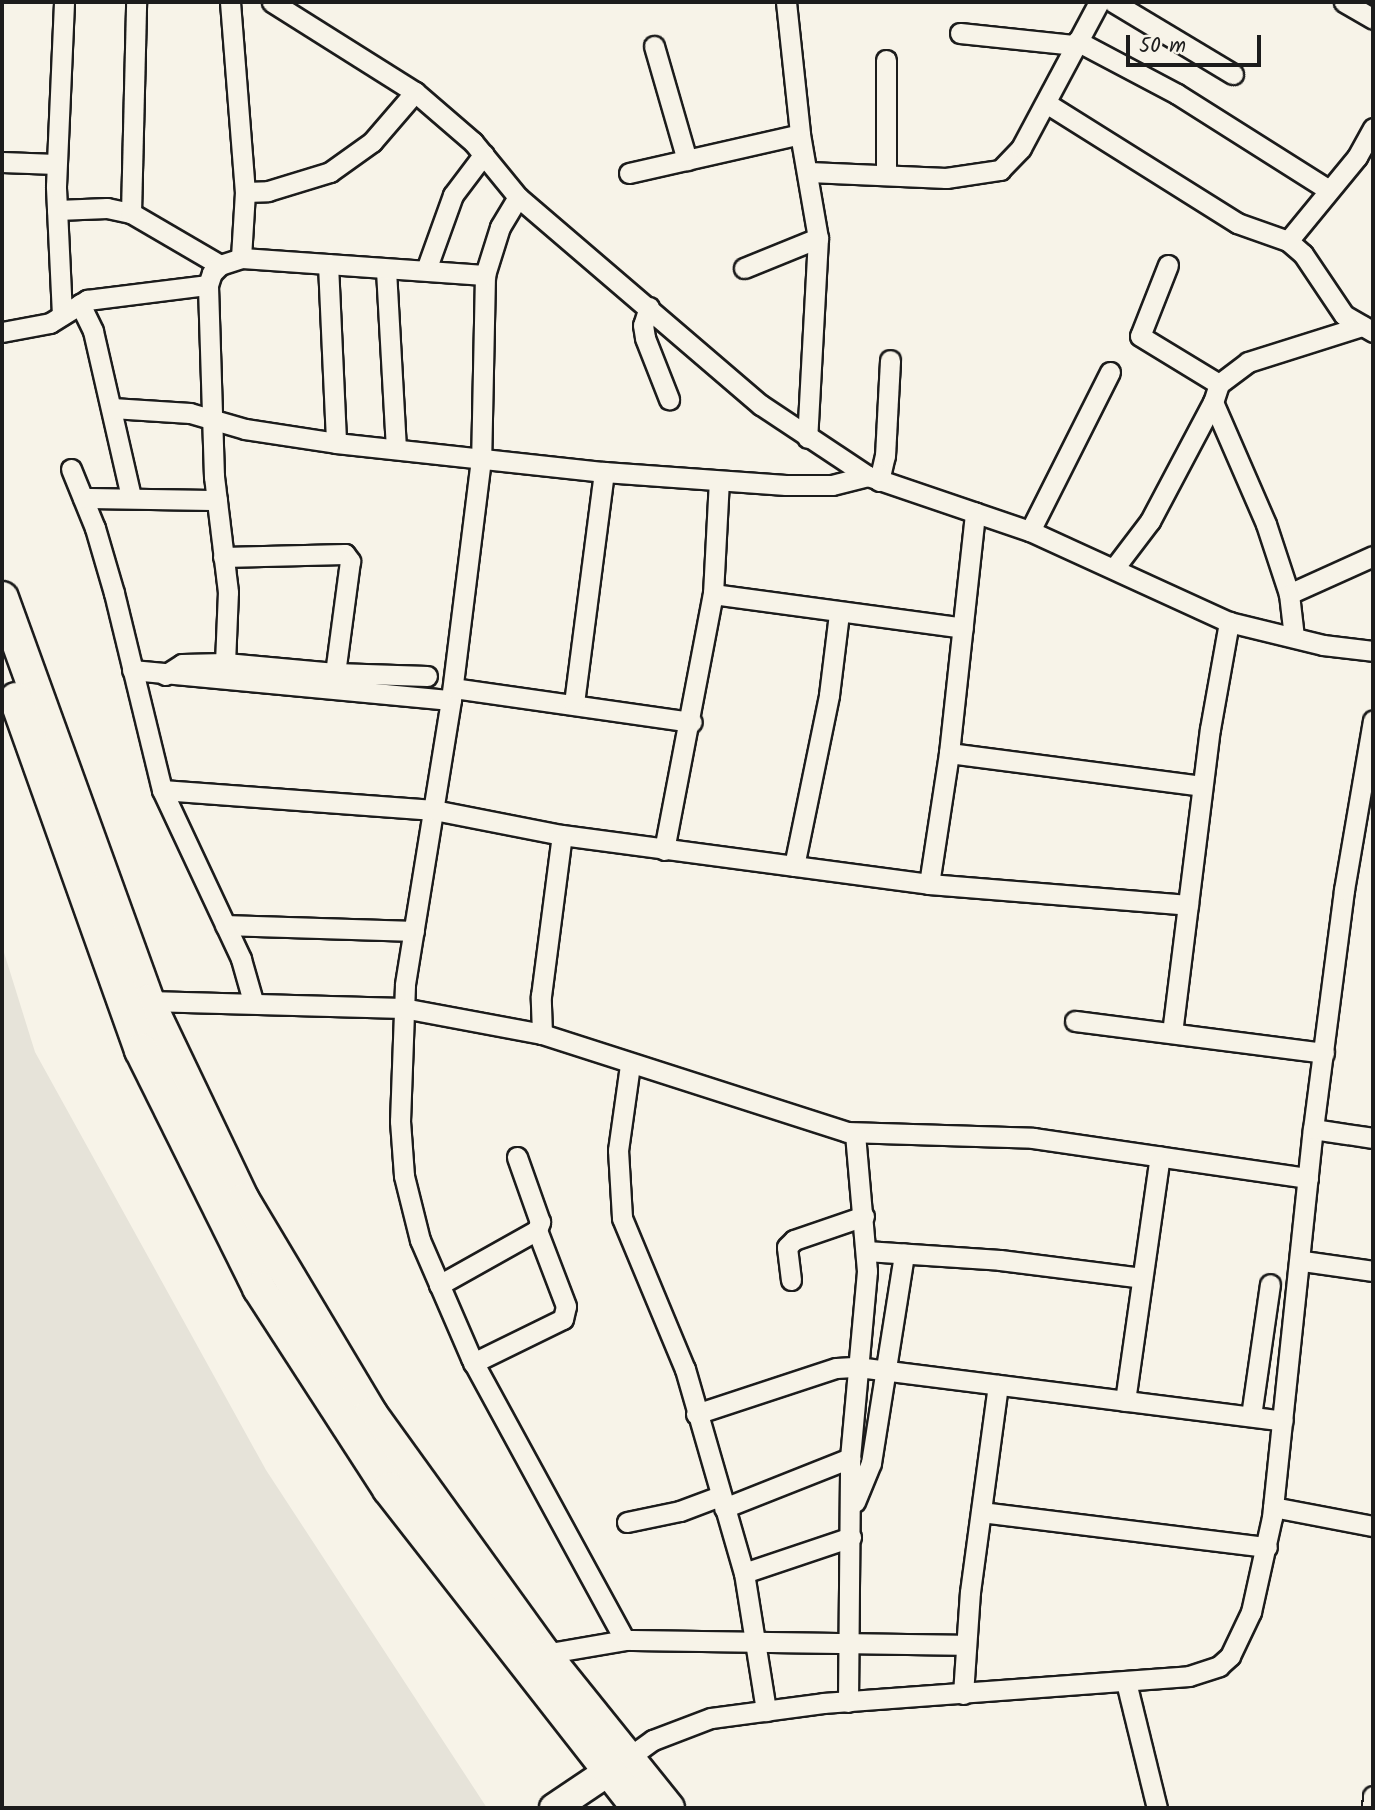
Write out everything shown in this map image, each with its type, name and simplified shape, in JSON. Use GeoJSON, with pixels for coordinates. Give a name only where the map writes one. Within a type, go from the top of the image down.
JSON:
{"type":"FeatureCollection","features":[{"type":"Feature","properties":{"kind":"main road"},"geometry":{"type":"LineString","coordinates":[[2,598],[148,1001],[243,1200],[342,1370],[544,1654],[619,1766],[638,1808]]}},
{"type":"Feature","properties":{"kind":"main road"},"geometry":{"type":"LineString","coordinates":[[2,662],[141,1051],[259,1288],[375,1469],[619,1766],[668,1808]]}},
{"type":"Feature","properties":{"kind":"main road"},"geometry":{"type":"LineString","coordinates":[[554,1808],[619,1766]]}},
{"type":"Feature","properties":{"kind":"street"},"geometry":{"type":"LineString","coordinates":[[62,315],[56,164],[61,145],[64,2]]}},
{"type":"Feature","properties":{"kind":"street"},"geometry":{"type":"LineString","coordinates":[[131,213],[136,2]]}},
{"type":"Feature","properties":{"kind":"street"},"geometry":{"type":"LineString","coordinates":[[230,2],[245,192],[241,258]]}},
{"type":"Feature","properties":{"kind":"street"},"geometry":{"type":"LineString","coordinates":[[272,2],[415,92],[484,153],[518,197],[761,405],[807,438],[874,479],[1030,531],[1115,567],[1229,622],[1294,637],[1373,650]]}},
{"type":"Feature","properties":{"kind":"street"},"geometry":{"type":"LineString","coordinates":[[786,2],[800,134],[809,172],[818,238],[807,438]]}},
{"type":"Feature","properties":{"kind":"street"},"geometry":{"type":"LineString","coordinates":[[809,172],[886,173],[946,178],[1000,170],[1021,148],[1099,2]]}},
{"type":"Feature","properties":{"kind":"street"},"geometry":{"type":"LineString","coordinates":[[1113,2],[1233,74]]}},
{"type":"Feature","properties":{"kind":"street"},"geometry":{"type":"LineString","coordinates":[[1344,2],[1373,19]]}},
{"type":"Feature","properties":{"kind":"street"},"geometry":{"type":"LineString","coordinates":[[960,33],[1076,43],[1177,94],[1327,189]]}},
{"type":"Feature","properties":{"kind":"street"},"geometry":{"type":"LineString","coordinates":[[654,46],[687,160]]}},
{"type":"Feature","properties":{"kind":"street"},"geometry":{"type":"LineString","coordinates":[[886,60],[886,173]]}},
{"type":"Feature","properties":{"kind":"street"},"geometry":{"type":"LineString","coordinates":[[245,192],[268,191],[330,172],[372,142],[415,92]]}},
{"type":"Feature","properties":{"kind":"street"},"geometry":{"type":"LineString","coordinates":[[1046,103],[1237,223],[1288,241],[1303,254],[1344,315],[1368,329]]}},
{"type":"Feature","properties":{"kind":"street"},"geometry":{"type":"LineString","coordinates":[[1288,241],[1327,189],[1357,157],[1373,128]]}},
{"type":"Feature","properties":{"kind":"street"},"geometry":{"type":"LineString","coordinates":[[629,173],[800,134]]}},
{"type":"Feature","properties":{"kind":"street"},"geometry":{"type":"LineString","coordinates":[[426,270],[453,195],[484,153]]}},
{"type":"Feature","properties":{"kind":"street"},"geometry":{"type":"LineString","coordinates":[[2,162],[56,164]]}},
{"type":"Feature","properties":{"kind":"street"},"geometry":{"type":"LineString","coordinates":[[518,197],[494,240],[485,275],[481,459],[452,694],[403,1008],[400,1121],[404,1176],[408,1205],[439,1285],[474,1363],[625,1640]]}},
{"type":"Feature","properties":{"kind":"street"},"geometry":{"type":"LineString","coordinates":[[57,210],[107,208],[131,213],[220,265]]}},
{"type":"Feature","properties":{"kind":"street"},"geometry":{"type":"LineString","coordinates":[[744,268],[818,238]]}},
{"type":"Feature","properties":{"kind":"street"},"geometry":{"type":"LineString","coordinates":[[225,663],[229,625],[217,500],[208,285],[220,265],[241,258],[485,275]]}},
{"type":"Feature","properties":{"kind":"street"},"geometry":{"type":"LineString","coordinates":[[328,264],[336,443]]}},
{"type":"Feature","properties":{"kind":"street"},"geometry":{"type":"LineString","coordinates":[[1168,265],[1140,336],[1216,393],[1266,524],[1289,594],[1294,637]]}},
{"type":"Feature","properties":{"kind":"street"},"geometry":{"type":"LineString","coordinates":[[386,270],[396,449]]}},
{"type":"Feature","properties":{"kind":"street"},"geometry":{"type":"LineString","coordinates":[[2,332],[42,325],[79,304],[208,285]]}},
{"type":"Feature","properties":{"kind":"street"},"geometry":{"type":"LineString","coordinates":[[79,304],[93,331],[131,498]]}},
{"type":"Feature","properties":{"kind":"street"},"geometry":{"type":"LineString","coordinates":[[649,307],[645,338],[669,399]]}},
{"type":"Feature","properties":{"kind":"street"},"geometry":{"type":"LineString","coordinates":[[1115,567],[1150,521],[1216,393],[1248,362],[1368,329]]}},
{"type":"Feature","properties":{"kind":"street"},"geometry":{"type":"LineString","coordinates":[[874,479],[885,456],[890,359]]}},
{"type":"Feature","properties":{"kind":"street"},"geometry":{"type":"LineString","coordinates":[[1030,531],[1110,372]]}},
{"type":"Feature","properties":{"kind":"street"},"geometry":{"type":"LineString","coordinates":[[112,408],[190,413],[215,422],[336,443],[604,471],[719,481],[832,485],[874,479]]}},
{"type":"Feature","properties":{"kind":"street"},"geometry":{"type":"LineString","coordinates":[[71,469],[114,593],[162,790],[241,959],[253,1002]]}},
{"type":"Feature","properties":{"kind":"street"},"geometry":{"type":"LineString","coordinates":[[575,703],[604,471]]}},
{"type":"Feature","properties":{"kind":"street"},"geometry":{"type":"LineString","coordinates":[[664,850],[692,722],[713,594],[719,481]]}},
{"type":"Feature","properties":{"kind":"street"},"geometry":{"type":"LineString","coordinates":[[83,498],[217,500]]}},
{"type":"Feature","properties":{"kind":"street"},"geometry":{"type":"LineString","coordinates":[[929,884],[949,753],[975,512]]}},
{"type":"Feature","properties":{"kind":"street"},"geometry":{"type":"LineString","coordinates":[[223,557],[345,554],[350,561],[335,673]]}},
{"type":"Feature","properties":{"kind":"street"},"geometry":{"type":"LineString","coordinates":[[1289,594],[1373,556]]}},
{"type":"Feature","properties":{"kind":"street"},"geometry":{"type":"LineString","coordinates":[[713,594],[839,614],[963,628]]}},
{"type":"Feature","properties":{"kind":"street"},"geometry":{"type":"LineString","coordinates":[[794,866],[829,695],[839,614]]}},
{"type":"Feature","properties":{"kind":"street"},"geometry":{"type":"LineString","coordinates":[[1171,1033],[1202,786],[1229,622]]}},
{"type":"Feature","properties":{"kind":"street"},"geometry":{"type":"LineString","coordinates":[[165,675],[183,664],[225,663],[335,673],[427,676]]}},
{"type":"Feature","properties":{"kind":"street"},"geometry":{"type":"LineString","coordinates":[[132,670],[165,675],[575,703],[692,722]]}},
{"type":"Feature","properties":{"kind":"street"},"geometry":{"type":"LineString","coordinates":[[619,1766],[653,1740],[700,1721],[848,1702],[1126,1682],[1197,1674],[1230,1656],[1251,1612],[1267,1547],[1303,1261],[1313,1129],[1344,890],[1373,720]]}},
{"type":"Feature","properties":{"kind":"street"},"geometry":{"type":"LineString","coordinates":[[949,753],[1202,786]]}},
{"type":"Feature","properties":{"kind":"street"},"geometry":{"type":"LineString","coordinates":[[162,790],[434,810],[562,835],[929,884],[1188,905]]}},
{"type":"Feature","properties":{"kind":"street"},"geometry":{"type":"LineString","coordinates":[[542,1034],[541,996],[562,835]]}},
{"type":"Feature","properties":{"kind":"street"},"geometry":{"type":"LineString","coordinates":[[225,925],[414,931]]}},
{"type":"Feature","properties":{"kind":"street"},"geometry":{"type":"LineString","coordinates":[[148,1001],[403,1008],[542,1034],[629,1065],[856,1134],[1033,1138],[1308,1178]]}},
{"type":"Feature","properties":{"kind":"street"},"geometry":{"type":"LineString","coordinates":[[1075,1021],[1324,1053]]}},
{"type":"Feature","properties":{"kind":"street"},"geometry":{"type":"LineString","coordinates":[[629,1065],[618,1150],[622,1218],[650,1292],[668,1323],[744,1573],[752,1641],[765,1711]]}},
{"type":"Feature","properties":{"kind":"street"},"geometry":{"type":"LineString","coordinates":[[1313,1129],[1373,1138]]}},
{"type":"Feature","properties":{"kind":"street"},"geometry":{"type":"LineString","coordinates":[[848,1702],[852,1511],[850,1458],[866,1251],[856,1134]]}},
{"type":"Feature","properties":{"kind":"street"},"geometry":{"type":"LineString","coordinates":[[1125,1401],[1160,1156]]}},
{"type":"Feature","properties":{"kind":"street"},"geometry":{"type":"LineString","coordinates":[[439,1285],[537,1230],[540,1222],[517,1157]]}},
{"type":"Feature","properties":{"kind":"street"},"geometry":{"type":"LineString","coordinates":[[791,1280],[787,1247],[794,1240],[864,1216]]}},
{"type":"Feature","properties":{"kind":"street"},"geometry":{"type":"LineString","coordinates":[[474,1363],[562,1319],[566,1306],[537,1230]]}},
{"type":"Feature","properties":{"kind":"street"},"geometry":{"type":"LineString","coordinates":[[866,1251],[1000,1260],[1142,1278]]}},
{"type":"Feature","properties":{"kind":"street"},"geometry":{"type":"LineString","coordinates":[[852,1511],[871,1462],[888,1371],[904,1254]]}},
{"type":"Feature","properties":{"kind":"street"},"geometry":{"type":"LineString","coordinates":[[1303,1261],[1373,1271]]}},
{"type":"Feature","properties":{"kind":"street"},"geometry":{"type":"LineString","coordinates":[[1251,1416],[1269,1284]]}},
{"type":"Feature","properties":{"kind":"street"},"geometry":{"type":"LineString","coordinates":[[696,1414],[836,1368],[858,1367],[1283,1421]]}},
{"type":"Feature","properties":{"kind":"street"},"geometry":{"type":"LineString","coordinates":[[963,1694],[981,1512],[998,1385]]}},
{"type":"Feature","properties":{"kind":"street"},"geometry":{"type":"LineString","coordinates":[[627,1522],[722,1502],[850,1458]]}},
{"type":"Feature","properties":{"kind":"street"},"geometry":{"type":"LineString","coordinates":[[1273,1507],[1373,1526]]}},
{"type":"Feature","properties":{"kind":"street"},"geometry":{"type":"LineString","coordinates":[[981,1512],[1267,1547]]}},
{"type":"Feature","properties":{"kind":"street"},"geometry":{"type":"LineString","coordinates":[[744,1573],[851,1537]]}},
{"type":"Feature","properties":{"kind":"street"},"geometry":{"type":"LineString","coordinates":[[544,1654],[625,1640],[966,1645]]}},
{"type":"Feature","properties":{"kind":"street"},"geometry":{"type":"LineString","coordinates":[[1126,1682],[1157,1808]]}},
{"type":"Feature","properties":{"kind":"street"},"geometry":{"type":"LineString","coordinates":[[1372,1808],[1373,1796]]}},
{"type":"Feature","properties":{"kind":"shaded area"},"geometry":{"type":"Polygon","coordinates":[[[2,946],[35,1052],[266,1470],[487,1808],[2,1808],[2,946]]]}}]}
